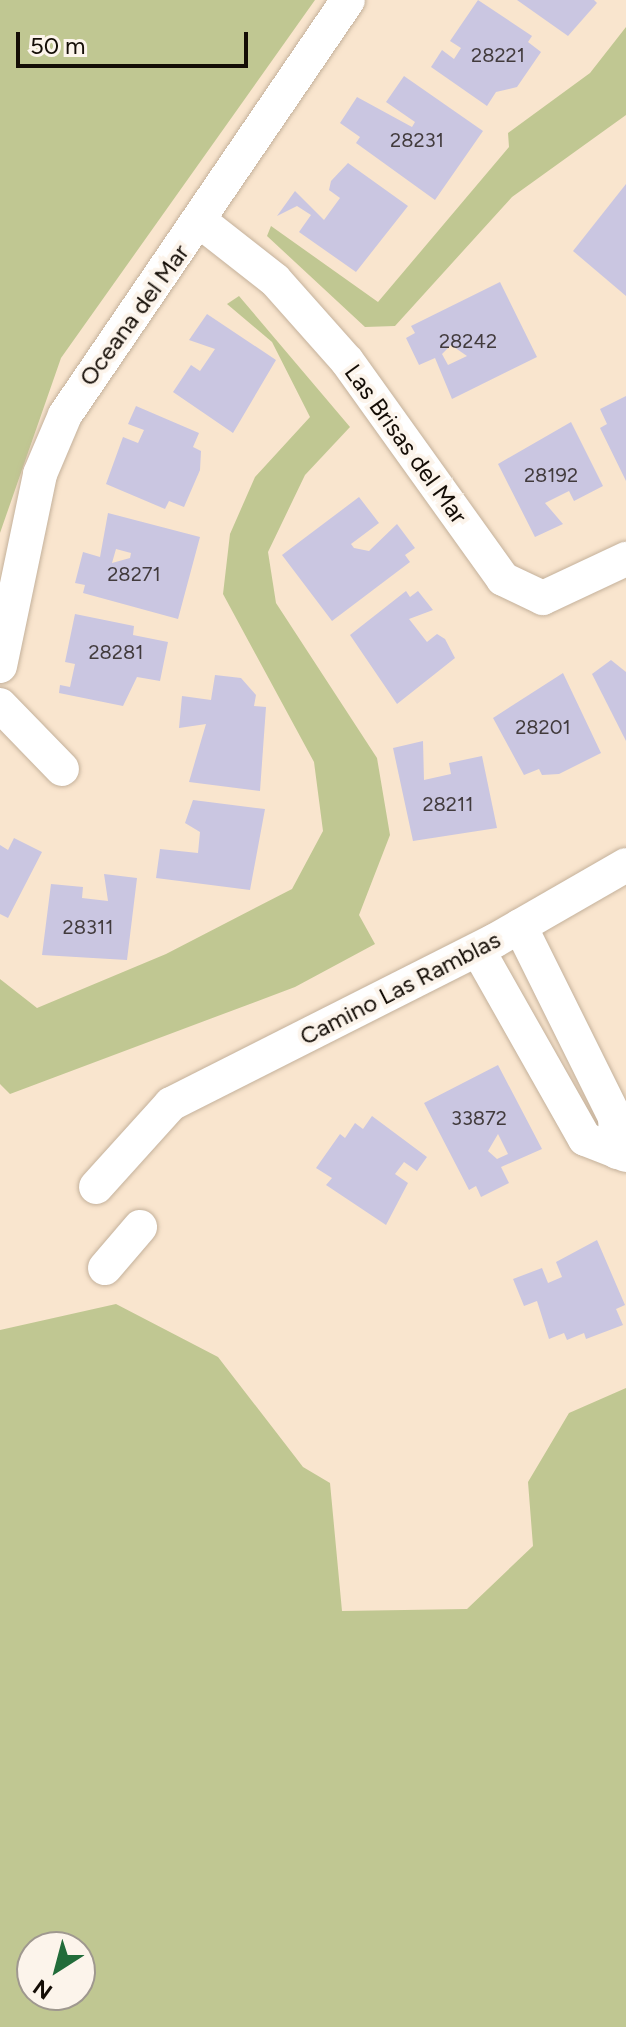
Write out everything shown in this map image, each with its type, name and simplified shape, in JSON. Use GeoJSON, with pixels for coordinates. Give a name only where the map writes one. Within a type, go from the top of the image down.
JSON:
{"type":"FeatureCollection","features":[{"type":"Feature","properties":{"kind":"street","name":"Oceana del Mar"},"geometry":{"type":"LineString","coordinates":[[0,666],[40,474],[65,415],[113,335],[201,222],[348,0]]}},
{"type":"Feature","properties":{"kind":"street","name":"Las Brisas del Mar"},"geometry":{"type":"LineString","coordinates":[[201,222],[275,280],[347,361],[512,587],[543,598],[626,559]]}},
{"type":"Feature","properties":{"kind":"street"},"geometry":{"type":"LineString","coordinates":[[0,705],[62,769]]}},
{"type":"Feature","properties":{"kind":"street","name":"Camino Las Ramblas"},"geometry":{"type":"LineString","coordinates":[[96,1187],[171,1104],[478,950],[626,865]]}},
{"type":"Feature","properties":{"kind":"street"},"geometry":{"type":"LineString","coordinates":[[520,926],[615,1117],[622,1154]]}},
{"type":"Feature","properties":{"kind":"street"},"geometry":{"type":"LineString","coordinates":[[478,950],[565,1098],[585,1139],[622,1154]]}},
{"type":"Feature","properties":{"kind":"street"},"geometry":{"type":"LineString","coordinates":[[565,1098],[596,1082]]}},
{"type":"Feature","properties":{"kind":"street"},"geometry":{"type":"LineString","coordinates":[[105,1268],[140,1227]]}},
{"type":"Feature","properties":{"kind":"green space"},"geometry":{"type":"Polygon","coordinates":[[[0,0],[315,0],[61,358],[0,533],[0,0]]]}},
{"type":"Feature","properties":{"kind":"green space"},"geometry":{"type":"Polygon","coordinates":[[[626,27],[626,115],[512,197],[395,326],[365,327],[267,236],[271,226],[378,302],[509,147],[508,133],[590,73],[626,27]]]}},
{"type":"Feature","properties":{"kind":"green space"},"geometry":{"type":"Polygon","coordinates":[[[239,296],[350,427],[305,475],[268,552],[276,603],[377,758],[390,835],[359,915],[375,944],[295,987],[10,1094],[0,1084],[0,979],[37,1008],[166,954],[292,889],[323,831],[314,762],[223,594],[230,534],[255,477],[310,417],[272,342],[227,304],[239,296]]]}},
{"type":"Feature","properties":{"kind":"green space"},"geometry":{"type":"Polygon","coordinates":[[[116,1304],[218,1357],[303,1467],[330,1483],[342,1611],[467,1609],[533,1546],[528,1482],[569,1413],[626,1388],[626,2027],[0,2027],[0,1330],[116,1304]]]}},
{"type":"Feature","properties":{"kind":"building"},"geometry":{"type":"Polygon","coordinates":[[[478,0],[532,36],[528,42],[541,52],[517,87],[496,92],[487,106],[431,67],[442,50],[454,59],[461,48],[450,41],[478,0]]]}},
{"type":"Feature","properties":{"kind":"building"},"geometry":{"type":"Polygon","coordinates":[[[517,0],[594,0],[597,3],[568,36],[517,0]]]}},
{"type":"Feature","properties":{"kind":"building"},"geometry":{"type":"Polygon","coordinates":[[[404,76],[483,131],[435,200],[356,143],[360,137],[340,123],[357,97],[412,127],[415,122],[386,102],[404,76]]]}},
{"type":"Feature","properties":{"kind":"building"},"geometry":{"type":"Polygon","coordinates":[[[348,163],[408,206],[356,272],[299,232],[311,215],[297,206],[277,216],[295,191],[324,220],[340,198],[329,190],[331,181],[348,163]]]}},
{"type":"Feature","properties":{"kind":"building"},"geometry":{"type":"Polygon","coordinates":[[[626,184],[626,296],[573,251],[626,184]]]}},
{"type":"Feature","properties":{"kind":"building"},"geometry":{"type":"Polygon","coordinates":[[[500,282],[537,357],[452,399],[435,358],[419,365],[406,338],[415,333],[411,326],[500,282]],[[451,345],[442,354],[448,365],[467,356],[451,345]]]}},
{"type":"Feature","properties":{"kind":"building"},"geometry":{"type":"Polygon","coordinates":[[[207,314],[276,360],[233,433],[173,392],[191,365],[200,371],[215,349],[189,340],[207,314]]]}},
{"type":"Feature","properties":{"kind":"building"},"geometry":{"type":"Polygon","coordinates":[[[626,396],[626,481],[600,428],[607,424],[600,409],[626,396]]]}},
{"type":"Feature","properties":{"kind":"building"},"geometry":{"type":"Polygon","coordinates":[[[136,406],[199,433],[193,447],[201,451],[200,470],[184,507],[169,501],[165,509],[106,484],[123,437],[138,443],[144,430],[128,424],[136,406]]]}},
{"type":"Feature","properties":{"kind":"building"},"geometry":{"type":"Polygon","coordinates":[[[571,422],[603,486],[574,501],[569,491],[545,503],[563,524],[535,537],[498,464],[571,422]]]}},
{"type":"Feature","properties":{"kind":"building"},"geometry":{"type":"Polygon","coordinates":[[[359,497],[379,523],[351,544],[354,548],[369,551],[397,524],[415,548],[405,555],[410,562],[332,621],[282,555],[359,497]]]}},
{"type":"Feature","properties":{"kind":"building"},"geometry":{"type":"Polygon","coordinates":[[[108,513],[200,537],[178,619],[83,593],[85,585],[75,583],[83,552],[100,557],[108,513]],[[116,549],[112,563],[130,558],[131,553],[116,549]]]}},
{"type":"Feature","properties":{"kind":"building"},"geometry":{"type":"Polygon","coordinates":[[[406,591],[410,597],[418,591],[433,610],[409,619],[427,642],[437,634],[445,639],[455,658],[397,704],[350,635],[406,591]]]}},
{"type":"Feature","properties":{"kind":"building"},"geometry":{"type":"Polygon","coordinates":[[[75,614],[134,626],[133,635],[168,642],[160,681],[137,677],[123,706],[59,693],[60,685],[70,687],[75,664],[65,662],[75,614]]]}},
{"type":"Feature","properties":{"kind":"building"},"geometry":{"type":"Polygon","coordinates":[[[611,660],[626,672],[626,741],[592,674],[611,660]]]}},
{"type":"Feature","properties":{"kind":"building"},"geometry":{"type":"Polygon","coordinates":[[[563,673],[601,753],[559,774],[542,775],[539,769],[524,775],[493,718],[563,673]]]}},
{"type":"Feature","properties":{"kind":"building"},"geometry":{"type":"Polygon","coordinates":[[[215,675],[241,678],[256,695],[254,706],[266,707],[260,791],[189,782],[206,724],[179,728],[182,696],[211,700],[215,675]]]}},
{"type":"Feature","properties":{"kind":"building"},"geometry":{"type":"Polygon","coordinates":[[[423,741],[424,780],[451,774],[449,763],[482,756],[497,828],[413,841],[393,748],[423,741]]]}},
{"type":"Feature","properties":{"kind":"building"},"geometry":{"type":"Polygon","coordinates":[[[193,800],[265,809],[250,890],[156,878],[160,849],[198,853],[200,832],[185,823],[193,800]]]}},
{"type":"Feature","properties":{"kind":"building"},"geometry":{"type":"Polygon","coordinates":[[[14,838],[42,852],[8,918],[0,914],[0,845],[8,850],[14,838]]]}},
{"type":"Feature","properties":{"kind":"building"},"geometry":{"type":"Polygon","coordinates":[[[104,874],[137,878],[127,960],[42,955],[51,884],[83,887],[82,898],[108,901],[104,874]]]}},
{"type":"Feature","properties":{"kind":"building"},"geometry":{"type":"Polygon","coordinates":[[[498,1065],[542,1149],[501,1167],[509,1183],[481,1197],[476,1186],[469,1190],[424,1103],[498,1065]],[[498,1134],[488,1151],[497,1159],[508,1154],[498,1134]]]}},
{"type":"Feature","properties":{"kind":"building"},"geometry":{"type":"Polygon","coordinates":[[[372,1116],[427,1157],[417,1171],[404,1162],[395,1174],[408,1183],[386,1225],[326,1185],[332,1178],[316,1168],[340,1134],[345,1138],[355,1123],[363,1129],[372,1116]]]}},
{"type":"Feature","properties":{"kind":"building"},"geometry":{"type":"Polygon","coordinates":[[[597,1240],[625,1305],[616,1309],[623,1325],[586,1339],[584,1333],[567,1340],[564,1333],[549,1339],[537,1301],[524,1306],[513,1279],[542,1268],[548,1283],[562,1277],[556,1262],[597,1240]]]}}]}
